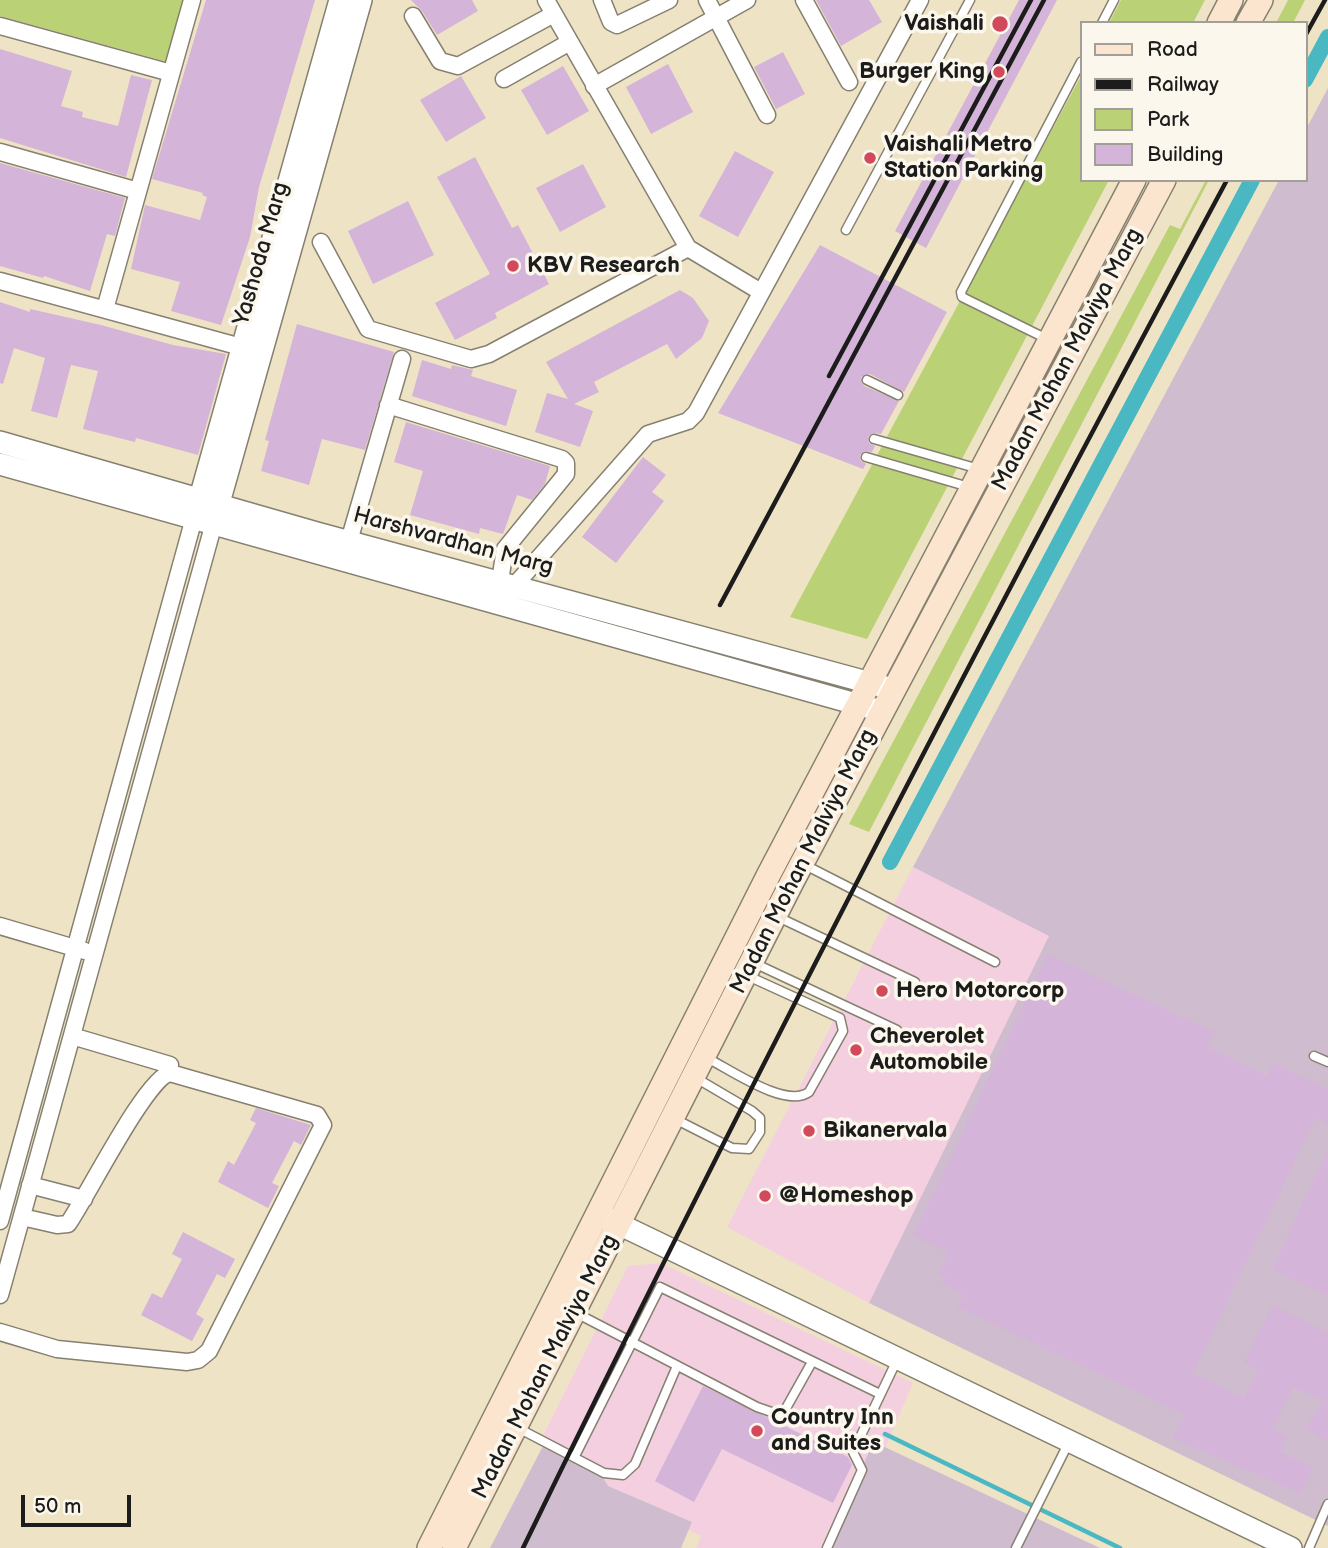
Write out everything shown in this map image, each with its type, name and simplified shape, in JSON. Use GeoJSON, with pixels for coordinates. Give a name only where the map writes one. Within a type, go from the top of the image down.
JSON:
{"type":"FeatureCollection","features":[{"type":"Feature","properties":{"kind":"main road"},"geometry":{"type":"LineString","coordinates":[[1220,21],[1231,0]]}},
{"type":"Feature","properties":{"kind":"main road"},"geometry":{"type":"LineString","coordinates":[[1249,21],[1261,0]]}},
{"type":"Feature","properties":{"kind":"main road","name":"Madan Mohan Malviya Marg"},"geometry":{"type":"LineString","coordinates":[[429,1548],[869,683],[1133,182]]}},
{"type":"Feature","properties":{"kind":"main road","name":"Madan Mohan Malviya Marg"},"geometry":{"type":"LineString","coordinates":[[454,1548],[576,1313],[618,1224],[775,916],[1163,182]]}},
{"type":"Feature","properties":{"kind":"street"},"geometry":{"type":"LineString","coordinates":[[105,309],[192,0]]}},
{"type":"Feature","properties":{"kind":"street","name":"Yashoda Marg"},"geometry":{"type":"LineString","coordinates":[[207,511],[252,350],[340,0]]}},
{"type":"Feature","properties":{"kind":"street","name":"Yashoda Marg"},"geometry":{"type":"LineString","coordinates":[[252,350],[361,0]]}},
{"type":"Feature","properties":{"kind":"street"},"geometry":{"type":"LineString","coordinates":[[602,0],[611,22],[617,25],[669,0]]}},
{"type":"Feature","properties":{"kind":"street"},"geometry":{"type":"LineString","coordinates":[[707,0],[767,115]]}},
{"type":"Feature","properties":{"kind":"street"},"geometry":{"type":"LineString","coordinates":[[594,86],[747,0]]}},
{"type":"Feature","properties":{"kind":"street"},"geometry":{"type":"LineString","coordinates":[[804,0],[849,82]]}},
{"type":"Feature","properties":{"kind":"street"},"geometry":{"type":"LineString","coordinates":[[508,583],[648,434],[693,417],[920,0]]}},
{"type":"Feature","properties":{"kind":"street"},"geometry":{"type":"LineString","coordinates":[[414,16],[440,61],[458,66],[550,7],[688,248],[761,292]]}},
{"type":"Feature","properties":{"kind":"street"},"geometry":{"type":"LineString","coordinates":[[0,26],[171,73]]}},
{"type":"Feature","properties":{"kind":"street"},"geometry":{"type":"LineString","coordinates":[[503,79],[570,42]]}},
{"type":"Feature","properties":{"kind":"street"},"geometry":{"type":"LineString","coordinates":[[0,152],[138,191]]}},
{"type":"Feature","properties":{"kind":"street"},"geometry":{"type":"LineString","coordinates":[[321,242],[368,329],[471,359],[489,354],[688,248]]}},
{"type":"Feature","properties":{"kind":"street"},"geometry":{"type":"LineString","coordinates":[[0,281],[252,350]]}},
{"type":"Feature","properties":{"kind":"street"},"geometry":{"type":"LineString","coordinates":[[349,541],[402,359]]}},
{"type":"Feature","properties":{"kind":"street"},"geometry":{"type":"LineString","coordinates":[[388,405],[562,459],[566,463],[566,474],[505,549],[508,583]]}},
{"type":"Feature","properties":{"kind":"street","name":"Harshvardhan Marg"},"geometry":{"type":"LineString","coordinates":[[0,442],[207,511],[882,712]]}},
{"type":"Feature","properties":{"kind":"street","name":"Harshvardhan Marg"},"geometry":{"type":"LineString","coordinates":[[0,464],[349,541],[894,690]]}},
{"type":"Feature","properties":{"kind":"street"},"geometry":{"type":"LineString","coordinates":[[0,1221],[75,948],[207,511]]}},
{"type":"Feature","properties":{"kind":"street"},"geometry":{"type":"LineString","coordinates":[[0,1295],[94,954],[207,511]]}},
{"type":"Feature","properties":{"kind":"street"},"geometry":{"type":"LineString","coordinates":[[0,926],[94,954]]}},
{"type":"Feature","properties":{"kind":"street"},"geometry":{"type":"LineString","coordinates":[[72,1036],[170,1065]]}},
{"type":"Feature","properties":{"kind":"street"},"geometry":{"type":"LineString","coordinates":[[0,1332],[75,1352],[187,1363],[198,1360],[209,1351],[323,1125],[317,1115],[170,1073],[162,1075],[145,1096],[68,1224],[64,1226],[22,1217]]}},
{"type":"Feature","properties":{"kind":"street"},"geometry":{"type":"LineString","coordinates":[[30,1185],[84,1199]]}},
{"type":"Feature","properties":{"kind":"street"},"geometry":{"type":"LineString","coordinates":[[597,1214],[1291,1548]]}},
{"type":"Feature","properties":{"kind":"lane"},"geometry":{"type":"LineString","coordinates":[[846,230],[970,0]]}},
{"type":"Feature","properties":{"kind":"lane"},"geometry":{"type":"LineString","coordinates":[[1103,21],[1114,0]]}},
{"type":"Feature","properties":{"kind":"lane"},"geometry":{"type":"LineString","coordinates":[[1050,341],[962,297],[961,290],[1080,64]]}},
{"type":"Feature","properties":{"kind":"lane"},"geometry":{"type":"LineString","coordinates":[[867,380],[898,395]]}},
{"type":"Feature","properties":{"kind":"lane"},"geometry":{"type":"LineString","coordinates":[[874,439],[976,479]]}},
{"type":"Feature","properties":{"kind":"lane"},"geometry":{"type":"LineString","coordinates":[[866,457],[976,479]]}},
{"type":"Feature","properties":{"kind":"lane"},"geometry":{"type":"LineString","coordinates":[[802,864],[995,962]]}},
{"type":"Feature","properties":{"kind":"lane"},"geometry":{"type":"LineString","coordinates":[[775,916],[915,982]]}},
{"type":"Feature","properties":{"kind":"lane"},"geometry":{"type":"LineString","coordinates":[[749,968],[897,1030]]}},
{"type":"Feature","properties":{"kind":"lane"},"geometry":{"type":"LineString","coordinates":[[704,1056],[783,1097],[800,1098],[808,1092],[843,1031],[840,1018],[749,968]]}},
{"type":"Feature","properties":{"kind":"lane"},"geometry":{"type":"LineString","coordinates":[[1314,1056],[1328,1062]]}},
{"type":"Feature","properties":{"kind":"lane"},"geometry":{"type":"LineString","coordinates":[[672,1118],[732,1148],[749,1149],[760,1132],[760,1118],[752,1111],[693,1077]]}},
{"type":"Feature","properties":{"kind":"lane"},"geometry":{"type":"LineString","coordinates":[[575,1456],[660,1287],[880,1394]]}},
{"type":"Feature","properties":{"kind":"lane"},"geometry":{"type":"LineString","coordinates":[[576,1313],[757,1407],[779,1415],[785,1410],[812,1362]]}},
{"type":"Feature","properties":{"kind":"lane"},"geometry":{"type":"LineString","coordinates":[[828,1548],[862,1472],[862,1466],[853,1452],[897,1360]]}},
{"type":"Feature","properties":{"kind":"lane"},"geometry":{"type":"LineString","coordinates":[[516,1427],[614,1476],[631,1471],[677,1366]]}},
{"type":"Feature","properties":{"kind":"lane"},"geometry":{"type":"LineString","coordinates":[[1016,1548],[1069,1442]]}},
{"type":"Feature","properties":{"kind":"lane"},"geometry":{"type":"LineString","coordinates":[[1309,1548],[1328,1504]]}},
{"type":"Feature","properties":{"kind":"shaded area"},"geometry":{"type":"Polygon","coordinates":[[[1328,88],[1328,1526],[869,1303],[1049,936],[913,867],[1278,182],[1307,182],[1307,127],[1328,88]]]}},
{"type":"Feature","properties":{"kind":"shaded area"},"geometry":{"type":"Polygon","coordinates":[[[913,867],[1050,936],[869,1303],[727,1227],[913,867]]]}},
{"type":"Feature","properties":{"kind":"shaded area"},"geometry":{"type":"Polygon","coordinates":[[[661,1263],[913,1383],[842,1548],[696,1548],[701,1536],[597,1485],[602,1476],[539,1443],[628,1266],[661,1263]]]}},
{"type":"Feature","properties":{"kind":"shaded area"},"geometry":{"type":"Polygon","coordinates":[[[874,1442],[1100,1548],[823,1548],[874,1442]]]}},
{"type":"Feature","properties":{"kind":"shaded area"},"geometry":{"type":"Polygon","coordinates":[[[544,1444],[598,1470],[608,1486],[692,1522],[681,1548],[490,1548],[544,1444]]]}},
{"type":"Feature","properties":{"kind":"green space"},"geometry":{"type":"Polygon","coordinates":[[[0,0],[186,0],[168,62],[0,16],[0,0]]]}},
{"type":"Feature","properties":{"kind":"green space"},"geometry":{"type":"Polygon","coordinates":[[[1121,0],[1205,0],[1194,21],[1110,21],[1121,0]]]}},
{"type":"Feature","properties":{"kind":"green space"},"geometry":{"type":"Polygon","coordinates":[[[1288,0],[1305,0],[1294,21],[1277,21],[1288,0]]]}},
{"type":"Feature","properties":{"kind":"green space"},"geometry":{"type":"Polygon","coordinates":[[[1080,78],[1080,182],[1108,182],[867,639],[790,617],[1080,78]]]}},
{"type":"Feature","properties":{"kind":"green space"},"geometry":{"type":"Polygon","coordinates":[[[1205,182],[1208,182],[869,832],[849,824],[1170,225],[1180,229],[1205,182]]]}},
{"type":"Feature","properties":{"kind":"building"},"geometry":{"type":"Polygon","coordinates":[[[206,0],[315,0],[259,187],[250,237],[221,325],[171,311],[180,282],[131,269],[145,205],[200,220],[207,197],[202,195],[203,193],[152,179],[206,0]]]}},
{"type":"Feature","properties":{"kind":"building"},"geometry":{"type":"Polygon","coordinates":[[[411,0],[472,0],[478,11],[437,35],[422,11],[411,0]]]}},
{"type":"Feature","properties":{"kind":"building"},"geometry":{"type":"Polygon","coordinates":[[[816,0],[869,0],[882,22],[841,46],[816,0]]]}},
{"type":"Feature","properties":{"kind":"building","name":"Vaishali"},"geometry":{"type":"Polygon","coordinates":[[[1019,0],[1057,0],[926,248],[895,231],[1019,0]]]}},
{"type":"Feature","properties":{"kind":"building"},"geometry":{"type":"Polygon","coordinates":[[[0,49],[72,71],[61,106],[83,112],[82,117],[118,126],[131,75],[152,80],[126,177],[0,138],[0,49]]]}},
{"type":"Feature","properties":{"kind":"building"},"geometry":{"type":"Polygon","coordinates":[[[783,52],[805,94],[776,109],[754,67],[783,52]]]}},
{"type":"Feature","properties":{"kind":"building"},"geometry":{"type":"Polygon","coordinates":[[[668,64],[693,112],[651,134],[626,87],[668,64]]]}},
{"type":"Feature","properties":{"kind":"building"},"geometry":{"type":"Polygon","coordinates":[[[563,66],[589,111],[547,135],[521,90],[563,66]]]}},
{"type":"Feature","properties":{"kind":"building"},"geometry":{"type":"Polygon","coordinates":[[[461,76],[486,118],[446,142],[420,100],[461,76]]]}},
{"type":"Feature","properties":{"kind":"building"},"geometry":{"type":"Polygon","coordinates":[[[735,151],[774,172],[738,237],[699,216],[735,151]]]}},
{"type":"Feature","properties":{"kind":"building"},"geometry":{"type":"Polygon","coordinates":[[[475,157],[512,228],[518,225],[549,284],[495,313],[497,318],[455,340],[435,303],[490,274],[437,177],[475,157]]]}},
{"type":"Feature","properties":{"kind":"building"},"geometry":{"type":"Polygon","coordinates":[[[0,163],[125,198],[115,236],[107,234],[90,291],[44,276],[43,278],[0,266],[0,163]]]}},
{"type":"Feature","properties":{"kind":"building"},"geometry":{"type":"Polygon","coordinates":[[[583,164],[606,207],[560,232],[536,188],[583,164]]]}},
{"type":"Feature","properties":{"kind":"building"},"geometry":{"type":"Polygon","coordinates":[[[408,201],[434,255],[373,284],[348,231],[408,201]]]}},
{"type":"Feature","properties":{"kind":"building"},"geometry":{"type":"Polygon","coordinates":[[[820,245],[947,312],[904,392],[870,374],[861,377],[864,386],[899,401],[881,434],[873,433],[868,437],[869,443],[875,446],[872,452],[865,451],[860,455],[861,461],[866,464],[863,469],[718,413],[820,245]]]}},
{"type":"Feature","properties":{"kind":"building"},"geometry":{"type":"Polygon","coordinates":[[[680,290],[693,298],[709,321],[702,338],[676,359],[667,344],[594,382],[599,392],[574,404],[593,411],[580,447],[535,432],[547,393],[568,399],[546,362],[680,290]]]}},
{"type":"Feature","properties":{"kind":"building"},"geometry":{"type":"Polygon","coordinates":[[[0,302],[30,312],[30,309],[101,325],[173,345],[226,354],[198,455],[136,438],[135,442],[83,429],[98,371],[71,365],[57,418],[31,411],[45,358],[14,348],[3,384],[0,383],[0,302]]]}},
{"type":"Feature","properties":{"kind":"building"},"geometry":{"type":"Polygon","coordinates":[[[297,324],[394,352],[365,450],[322,439],[309,485],[261,471],[269,441],[265,440],[297,324]]]}},
{"type":"Feature","properties":{"kind":"building"},"geometry":{"type":"Polygon","coordinates":[[[422,360],[451,369],[452,365],[473,370],[471,376],[517,390],[506,426],[412,396],[422,360]]]}},
{"type":"Feature","properties":{"kind":"building"},"geometry":{"type":"Polygon","coordinates":[[[406,422],[550,466],[545,484],[532,500],[517,495],[503,534],[480,528],[479,534],[410,515],[423,471],[394,462],[406,422]]]}},
{"type":"Feature","properties":{"kind":"building"},"geometry":{"type":"Polygon","coordinates":[[[643,457],[666,475],[652,492],[664,501],[616,563],[582,537],[643,457]]]}},
{"type":"Feature","properties":{"kind":"building"},"geometry":{"type":"Polygon","coordinates":[[[1048,954],[1214,1032],[1207,1047],[1267,1076],[1273,1063],[1328,1089],[1328,1124],[1316,1117],[1193,1373],[1244,1398],[1258,1370],[1244,1363],[1272,1305],[1328,1332],[1328,1442],[1306,1428],[1323,1401],[1293,1387],[1273,1429],[1287,1436],[1280,1452],[1313,1467],[1300,1493],[1173,1438],[1184,1414],[957,1307],[963,1294],[942,1284],[946,1277],[938,1273],[948,1252],[913,1236],[1048,954]]]}},
{"type":"Feature","properties":{"kind":"building"},"geometry":{"type":"Polygon","coordinates":[[[256,1108],[311,1125],[301,1145],[294,1141],[272,1183],[279,1186],[268,1208],[218,1182],[228,1161],[234,1165],[256,1123],[250,1120],[256,1108]]]}},
{"type":"Feature","properties":{"kind":"building"},"geometry":{"type":"Polygon","coordinates":[[[1328,1148],[1328,1296],[1272,1270],[1328,1148]]]}},
{"type":"Feature","properties":{"kind":"building"},"geometry":{"type":"Polygon","coordinates":[[[183,1232],[235,1259],[225,1278],[217,1274],[196,1314],[204,1319],[192,1341],[141,1315],[152,1293],[162,1298],[182,1259],[172,1254],[183,1232]]]}},
{"type":"Feature","properties":{"kind":"building"},"geometry":{"type":"Polygon","coordinates":[[[703,1386],[848,1457],[852,1465],[833,1503],[722,1449],[694,1502],[655,1481],[703,1386]]]}},
{"type":"Feature","properties":{"kind":"waterway"},"geometry":{"type":"LineString","coordinates":[[1307,76],[1328,37]]}},
{"type":"Feature","properties":{"kind":"waterway"},"geometry":{"type":"LineString","coordinates":[[890,862],[1251,182]]}},
{"type":"Feature","properties":{"kind":"waterway"},"geometry":{"type":"LineString","coordinates":[[885,1434],[1120,1548]]}},
{"type":"Feature","properties":{"kind":"railway"},"geometry":{"type":"LineString","coordinates":[[829,376],[1031,0]]}},
{"type":"Feature","properties":{"kind":"railway"},"geometry":{"type":"LineString","coordinates":[[720,605],[1044,0]]}},
{"type":"Feature","properties":{"kind":"railway"},"geometry":{"type":"LineString","coordinates":[[1307,32],[1325,0]]}},
{"type":"Feature","properties":{"kind":"railway"},"geometry":{"type":"LineString","coordinates":[[523,1548],[780,1032],[1046,520],[1226,182]]}},
{"type":"Feature","properties":{"kind":"place","name":"Vaishali"},"geometry":{"type":"Point","coordinates":[1000,24]}},
{"type":"Feature","properties":{"kind":"place","name":"Burger King"},"geometry":{"type":"Point","coordinates":[999,72]}},
{"type":"Feature","properties":{"kind":"place","name":"Vaishali Metro Station Parking"},"geometry":{"type":"Point","coordinates":[870,158]}},
{"type":"Feature","properties":{"kind":"place","name":"KBV Research"},"geometry":{"type":"Point","coordinates":[513,266]}},
{"type":"Feature","properties":{"kind":"place","name":"Hero Motorcorp"},"geometry":{"type":"Point","coordinates":[882,991]}},
{"type":"Feature","properties":{"kind":"place","name":"Cheverolet Automobile"},"geometry":{"type":"Point","coordinates":[856,1050]}},
{"type":"Feature","properties":{"kind":"place","name":"Bikanervala"},"geometry":{"type":"Point","coordinates":[809,1131]}},
{"type":"Feature","properties":{"kind":"place","name":"@Homeshop"},"geometry":{"type":"Point","coordinates":[765,1196]}},
{"type":"Feature","properties":{"kind":"place","name":"Country Inn and Suites"},"geometry":{"type":"Point","coordinates":[757,1431]}}]}
